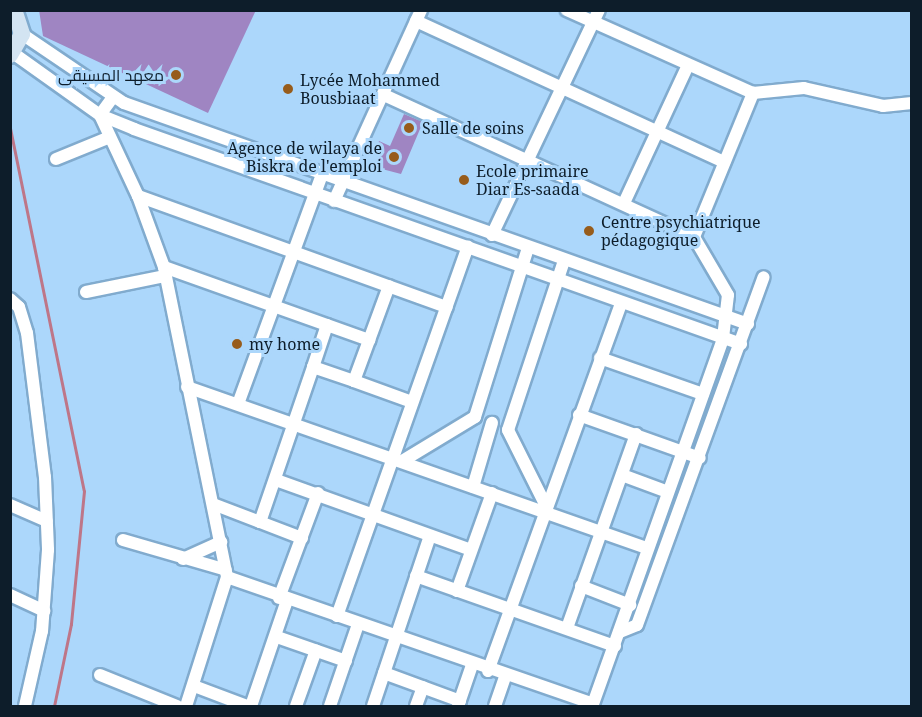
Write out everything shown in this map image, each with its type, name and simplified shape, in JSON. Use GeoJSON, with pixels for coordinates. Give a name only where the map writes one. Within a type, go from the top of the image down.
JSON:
{"type":"FeatureCollection","features":[{"type":"Feature","properties":{"kind":"street"},"geometry":{"type":"LineString","coordinates":[[567,10],[753,93],[804,88],[883,106],[912,103]]}},
{"type":"Feature","properties":{"kind":"street"},"geometry":{"type":"LineString","coordinates":[[492,235],[563,90],[599,10]]}},
{"type":"Feature","properties":{"kind":"street"},"geometry":{"type":"LineString","coordinates":[[334,201],[419,16],[563,90],[724,162]]}},
{"type":"Feature","properties":{"kind":"street"},"geometry":{"type":"LineString","coordinates":[[741,344],[313,194],[100,115],[12,54],[19,20],[113,96],[322,175],[728,319],[748,324]]}},
{"type":"Feature","properties":{"kind":"street"},"geometry":{"type":"LineString","coordinates":[[624,203],[687,65]]}},
{"type":"Feature","properties":{"kind":"street"},"geometry":{"type":"LineString","coordinates":[[694,237],[753,93]]}},
{"type":"Feature","properties":{"kind":"street"},"geometry":{"type":"LineString","coordinates":[[123,540],[227,574],[283,599],[397,637],[574,703],[593,705],[723,338],[728,319],[728,295],[694,237],[384,95]]}},
{"type":"Feature","properties":{"kind":"street"},"geometry":{"type":"LineString","coordinates":[[100,115],[113,96]]}},
{"type":"Feature","properties":{"kind":"street"},"geometry":{"type":"LineString","coordinates":[[100,115],[138,196],[164,271],[227,574],[186,706]]}},
{"type":"Feature","properties":{"kind":"street"},"geometry":{"type":"LineString","coordinates":[[56,159],[110,137]]}},
{"type":"Feature","properties":{"kind":"street"},"geometry":{"type":"LineString","coordinates":[[238,404],[291,251],[322,175]]}},
{"type":"Feature","properties":{"kind":"street"},"geometry":{"type":"LineString","coordinates":[[138,196],[447,307]]}},
{"type":"Feature","properties":{"kind":"street"},"geometry":{"type":"LineString","coordinates":[[337,616],[374,512],[398,459],[412,402],[468,247]]}},
{"type":"Feature","properties":{"kind":"street"},"geometry":{"type":"LineString","coordinates":[[398,459],[475,417],[528,248]]}},
{"type":"Feature","properties":{"kind":"street"},"geometry":{"type":"LineString","coordinates":[[508,430],[564,261]]}},
{"type":"Feature","properties":{"kind":"street"},"geometry":{"type":"LineString","coordinates":[[86,292],[164,271],[369,340]]}},
{"type":"Feature","properties":{"kind":"street"},"geometry":{"type":"LineString","coordinates":[[620,632],[637,625],[700,458],[764,277]]}},
{"type":"Feature","properties":{"kind":"street"},"geometry":{"type":"LineString","coordinates":[[354,381],[389,286]]}},
{"type":"Feature","properties":{"kind":"street"},"geometry":{"type":"LineString","coordinates":[[10,299],[17,316],[40,424],[46,521],[44,611],[25,706]]}},
{"type":"Feature","properties":{"kind":"street"},"geometry":{"type":"LineString","coordinates":[[488,671],[621,303]]}},
{"type":"Feature","properties":{"kind":"street"},"geometry":{"type":"LineString","coordinates":[[260,522],[327,325]]}},
{"type":"Feature","properties":{"kind":"street"},"geometry":{"type":"LineString","coordinates":[[600,358],[703,394]]}},
{"type":"Feature","properties":{"kind":"street"},"geometry":{"type":"LineString","coordinates":[[313,367],[412,402]]}},
{"type":"Feature","properties":{"kind":"street"},"geometry":{"type":"LineString","coordinates":[[187,387],[473,487],[545,509],[601,533],[648,548]]}},
{"type":"Feature","properties":{"kind":"street"},"geometry":{"type":"LineString","coordinates":[[579,415],[700,458]]}},
{"type":"Feature","properties":{"kind":"street"},"geometry":{"type":"LineString","coordinates":[[475,417],[508,430],[545,509]]}},
{"type":"Feature","properties":{"kind":"street"},"geometry":{"type":"LineString","coordinates":[[473,487],[492,423]]}},
{"type":"Feature","properties":{"kind":"street"},"geometry":{"type":"LineString","coordinates":[[567,628],[636,434]]}},
{"type":"Feature","properties":{"kind":"street"},"geometry":{"type":"LineString","coordinates":[[622,475],[668,492]]}},
{"type":"Feature","properties":{"kind":"street"},"geometry":{"type":"LineString","coordinates":[[276,480],[374,512],[430,536],[471,550]]}},
{"type":"Feature","properties":{"kind":"street"},"geometry":{"type":"LineString","coordinates":[[194,686],[249,706],[277,637],[283,599],[318,493]]}},
{"type":"Feature","properties":{"kind":"street"},"geometry":{"type":"LineString","coordinates":[[457,591],[492,493]]}},
{"type":"Feature","properties":{"kind":"street"},"geometry":{"type":"LineString","coordinates":[[213,504],[303,538]]}},
{"type":"Feature","properties":{"kind":"street"},"geometry":{"type":"LineString","coordinates":[[10,505],[46,521]]}},
{"type":"Feature","properties":{"kind":"street"},"geometry":{"type":"LineString","coordinates":[[373,706],[430,536]]}},
{"type":"Feature","properties":{"kind":"street"},"geometry":{"type":"LineString","coordinates":[[183,559],[221,542]]}},
{"type":"Feature","properties":{"kind":"street"},"geometry":{"type":"LineString","coordinates":[[416,576],[615,646]]}},
{"type":"Feature","properties":{"kind":"street"},"geometry":{"type":"LineString","coordinates":[[581,586],[630,605]]}},
{"type":"Feature","properties":{"kind":"street"},"geometry":{"type":"LineString","coordinates":[[10,595],[44,611]]}},
{"type":"Feature","properties":{"kind":"street"},"geometry":{"type":"LineString","coordinates":[[330,706],[358,624]]}},
{"type":"Feature","properties":{"kind":"street"},"geometry":{"type":"LineString","coordinates":[[277,637],[346,661]]}},
{"type":"Feature","properties":{"kind":"street"},"geometry":{"type":"LineString","coordinates":[[296,706],[316,650]]}},
{"type":"Feature","properties":{"kind":"street"},"geometry":{"type":"LineString","coordinates":[[384,673],[423,687],[459,704],[472,665]]}},
{"type":"Feature","properties":{"kind":"street"},"geometry":{"type":"LineString","coordinates":[[100,675],[177,706]]}},
{"type":"Feature","properties":{"kind":"street"},"geometry":{"type":"LineString","coordinates":[[495,706],[505,677]]}},
{"type":"Feature","properties":{"kind":"street"},"geometry":{"type":"LineString","coordinates":[[416,706],[423,687]]}},
{"type":"Feature","properties":{"kind":"building","name":"معهد المسيقى"},"geometry":{"type":"Polygon","coordinates":[[[39,10],[256,10],[208,113],[43,36],[39,10]]]}},
{"type":"Feature","properties":{"kind":"building"},"geometry":{"type":"Polygon","coordinates":[[[404,114],[423,122],[401,174],[382,169],[378,163],[381,154],[375,152],[379,141],[390,146],[404,114]]]}},
{"type":"Feature","properties":{"kind":"waterway"},"geometry":{"type":"LineString","coordinates":[[10,128],[84,491],[71,624],[54,706]]}},
{"type":"Feature","properties":{"kind":"place","name":"معهد المسيقى"},"geometry":{"type":"Point","coordinates":[176,75]}},
{"type":"Feature","properties":{"kind":"place","name":"Lycée Mohammed Bousbiaat"},"geometry":{"type":"Point","coordinates":[288,89]}},
{"type":"Feature","properties":{"kind":"place","name":"Salle de soins"},"geometry":{"type":"Point","coordinates":[409,128]}},
{"type":"Feature","properties":{"kind":"place","name":"Agence de wilaya de Biskra de l'emploi"},"geometry":{"type":"Point","coordinates":[394,157]}},
{"type":"Feature","properties":{"kind":"place","name":"Ecole primaire Diar Es-saada"},"geometry":{"type":"Point","coordinates":[464,180]}},
{"type":"Feature","properties":{"kind":"place","name":"Centre psychiatrique pédagogique"},"geometry":{"type":"Point","coordinates":[589,231]}},
{"type":"Feature","properties":{"kind":"place","name":"my home"},"geometry":{"type":"Point","coordinates":[237,344]}}]}
